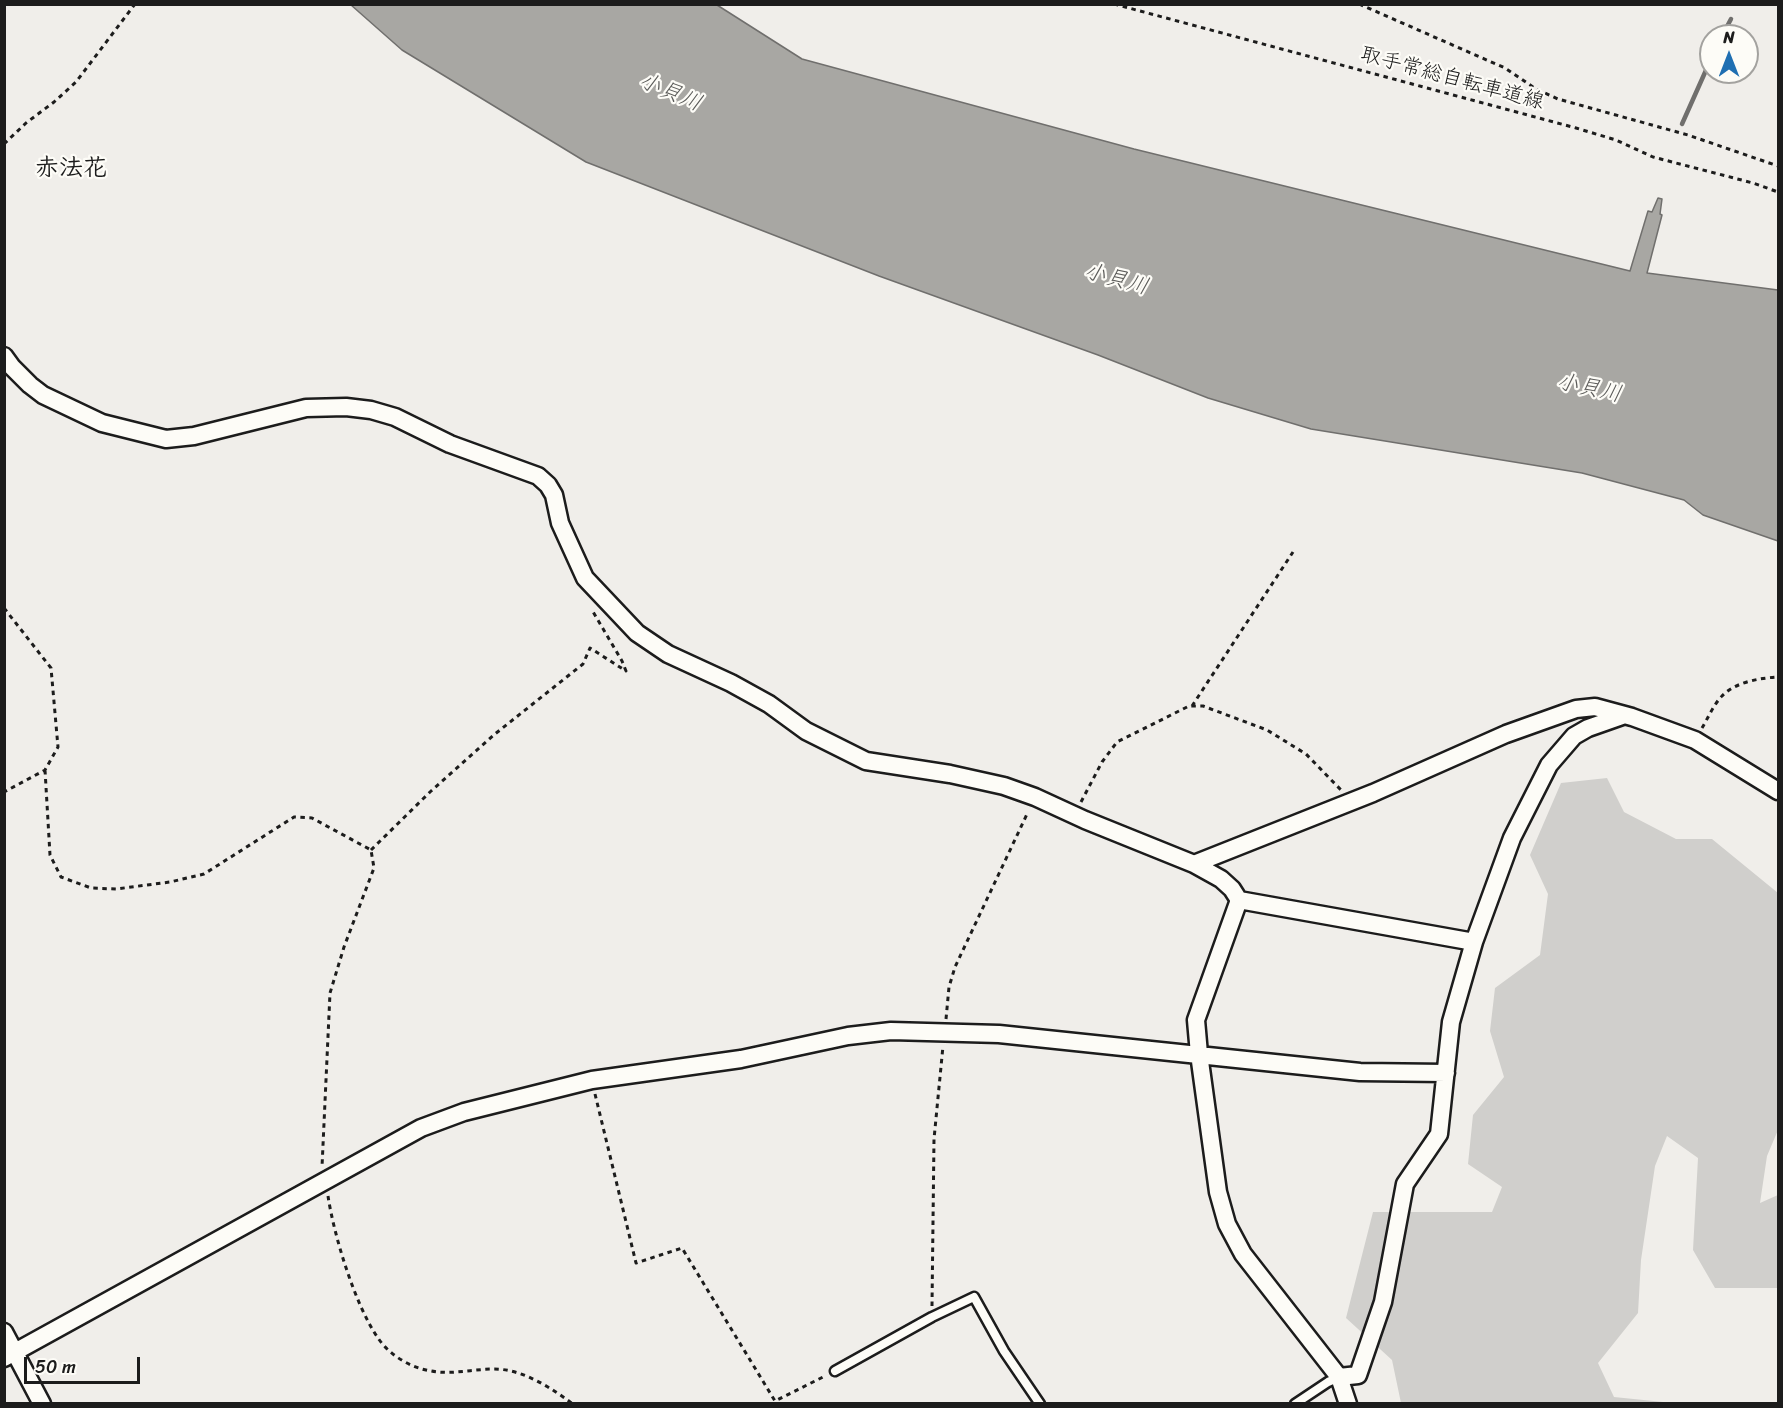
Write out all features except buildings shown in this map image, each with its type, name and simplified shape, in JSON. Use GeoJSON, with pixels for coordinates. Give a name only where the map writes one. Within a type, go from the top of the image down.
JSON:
{"type":"FeatureCollection","features":[{"type":"Feature","properties":{"kind":"street"},"geometry":{"type":"LineString","coordinates":[[4,356],[30,386],[43,395],[102,423],[166,439],[194,436],[306,408],[325,406],[363,409],[395,417],[450,444],[538,476],[548,484],[554,495],[560,523],[570,548],[588,581],[637,633],[668,654],[731,683],[769,704],[806,731],[837,748],[866,761],[950,774],[1005,786],[1035,796],[1194,864],[1221,879],[1232,889],[1239,900],[1474,942]]}},
{"type":"Feature","properties":{"kind":"street"},"geometry":{"type":"LineString","coordinates":[[1194,864],[1443,764],[1506,734],[1576,709],[1595,707],[1625,715],[1695,740],[1779,791]]}},
{"type":"Feature","properties":{"kind":"street"},"geometry":{"type":"LineString","coordinates":[[1339,1377],[1358,1375],[1383,1302],[1405,1184],[1439,1134],[1451,1022],[1474,942],[1512,838],[1549,765],[1574,736],[1588,728],[1625,715]]}},
{"type":"Feature","properties":{"kind":"street"},"geometry":{"type":"LineString","coordinates":[[1239,900],[1197,1020],[1199,1054],[1218,1192],[1227,1224],[1243,1254],[1339,1377],[1348,1404]]}},
{"type":"Feature","properties":{"kind":"street"},"geometry":{"type":"LineString","coordinates":[[9,1356],[421,1128],[464,1112],[592,1080],[741,1059],[848,1035],[891,1031],[999,1034],[1360,1072],[1446,1072]]}},
{"type":"Feature","properties":{"kind":"street"},"geometry":{"type":"LineString","coordinates":[[4,1332],[9,1356],[42,1404]]}},
{"type":"Feature","properties":{"kind":"lane"},"geometry":{"type":"LineString","coordinates":[[835,1371],[932,1317],[974,1297],[1004,1351],[1040,1404]]}},
{"type":"Feature","properties":{"kind":"lane"},"geometry":{"type":"LineString","coordinates":[[1295,1404],[1339,1377]]}},
{"type":"Feature","properties":{"kind":"path"},"geometry":{"type":"LineString","coordinates":[[4,144],[76,82],[135,4]]}},
{"type":"Feature","properties":{"kind":"path","name":"取手常総自転車道線"},"geometry":{"type":"LineString","coordinates":[[1114,4],[1576,128],[1616,140],[1653,157],[1779,192]]}},
{"type":"Feature","properties":{"kind":"path"},"geometry":{"type":"LineString","coordinates":[[1359,4],[1505,68],[1536,89],[1558,99],[1688,135],[1779,166]]}},
{"type":"Feature","properties":{"kind":"path"},"geometry":{"type":"LineString","coordinates":[[1192,706],[1293,552]]}},
{"type":"Feature","properties":{"kind":"path"},"geometry":{"type":"LineString","coordinates":[[371,850],[430,792],[495,734],[583,664],[590,648],[626,671],[588,602],[585,592],[588,581]]}},
{"type":"Feature","properties":{"kind":"path"},"geometry":{"type":"LineString","coordinates":[[4,608],[51,668],[58,747],[45,770],[4,792]]}},
{"type":"Feature","properties":{"kind":"path"},"geometry":{"type":"LineString","coordinates":[[1695,740],[1721,696],[1736,685],[1768,677],[1779,677]]}},
{"type":"Feature","properties":{"kind":"path"},"geometry":{"type":"LineString","coordinates":[[1075,814],[1102,762],[1117,742],[1192,706],[1203,706],[1256,726],[1288,743],[1306,754],[1351,801]]}},
{"type":"Feature","properties":{"kind":"path"},"geometry":{"type":"LineString","coordinates":[[45,770],[50,855],[61,877],[91,888],[116,889],[170,882],[204,874],[294,817],[312,818],[371,850]]}},
{"type":"Feature","properties":{"kind":"path"},"geometry":{"type":"LineString","coordinates":[[932,1317],[934,1139],[949,987],[955,967],[1035,796]]}},
{"type":"Feature","properties":{"kind":"path"},"geometry":{"type":"LineString","coordinates":[[371,850],[374,868],[344,946],[330,993],[322,1167],[333,1225],[361,1307],[378,1339],[395,1356],[411,1365],[429,1371],[449,1373],[498,1369],[526,1376],[554,1390],[573,1404]]}},
{"type":"Feature","properties":{"kind":"path"},"geometry":{"type":"LineString","coordinates":[[592,1080],[636,1263],[682,1248],[775,1401],[835,1371]]}},
{"type":"Feature","properties":{"kind":"shaded area"},"geometry":{"type":"Polygon","coordinates":[[[1607,778],[1624,812],[1676,839],[1712,839],[1778,893],[1778,1130],[1767,1156],[1760,1203],[1778,1195],[1778,1288],[1715,1288],[1693,1250],[1698,1158],[1667,1136],[1655,1166],[1641,1260],[1638,1313],[1598,1363],[1614,1397],[1673,1403],[1401,1403],[1392,1360],[1346,1318],[1373,1212],[1492,1212],[1502,1187],[1468,1164],[1473,1115],[1504,1077],[1490,1031],[1495,988],[1540,955],[1548,894],[1530,855],[1561,783],[1607,778]]]}},
{"type":"Feature","properties":{"kind":"water","name":"小貝川"},"geometry":{"type":"Polygon","coordinates":[[[351,5],[717,5],[802,59],[1134,149],[1630,271],[1648,211],[1652,212],[1658,198],[1662,199],[1660,214],[1662,215],[1647,273],[1778,290],[1778,541],[1703,515],[1684,500],[1582,473],[1311,429],[1208,398],[1098,355],[879,276],[586,162],[402,50],[351,5]]]}},
{"type":"Feature","properties":{"kind":"waterway"},"geometry":{"type":"LineString","coordinates":[[1728,24],[1731,19]]}},
{"type":"Feature","properties":{"kind":"waterway"},"geometry":{"type":"LineString","coordinates":[[1682,124],[1700,84]]}},
{"type":"Feature","properties":{"kind":"district","name":"赤法花"},"geometry":{"type":"Point","coordinates":[71,169]}}]}
